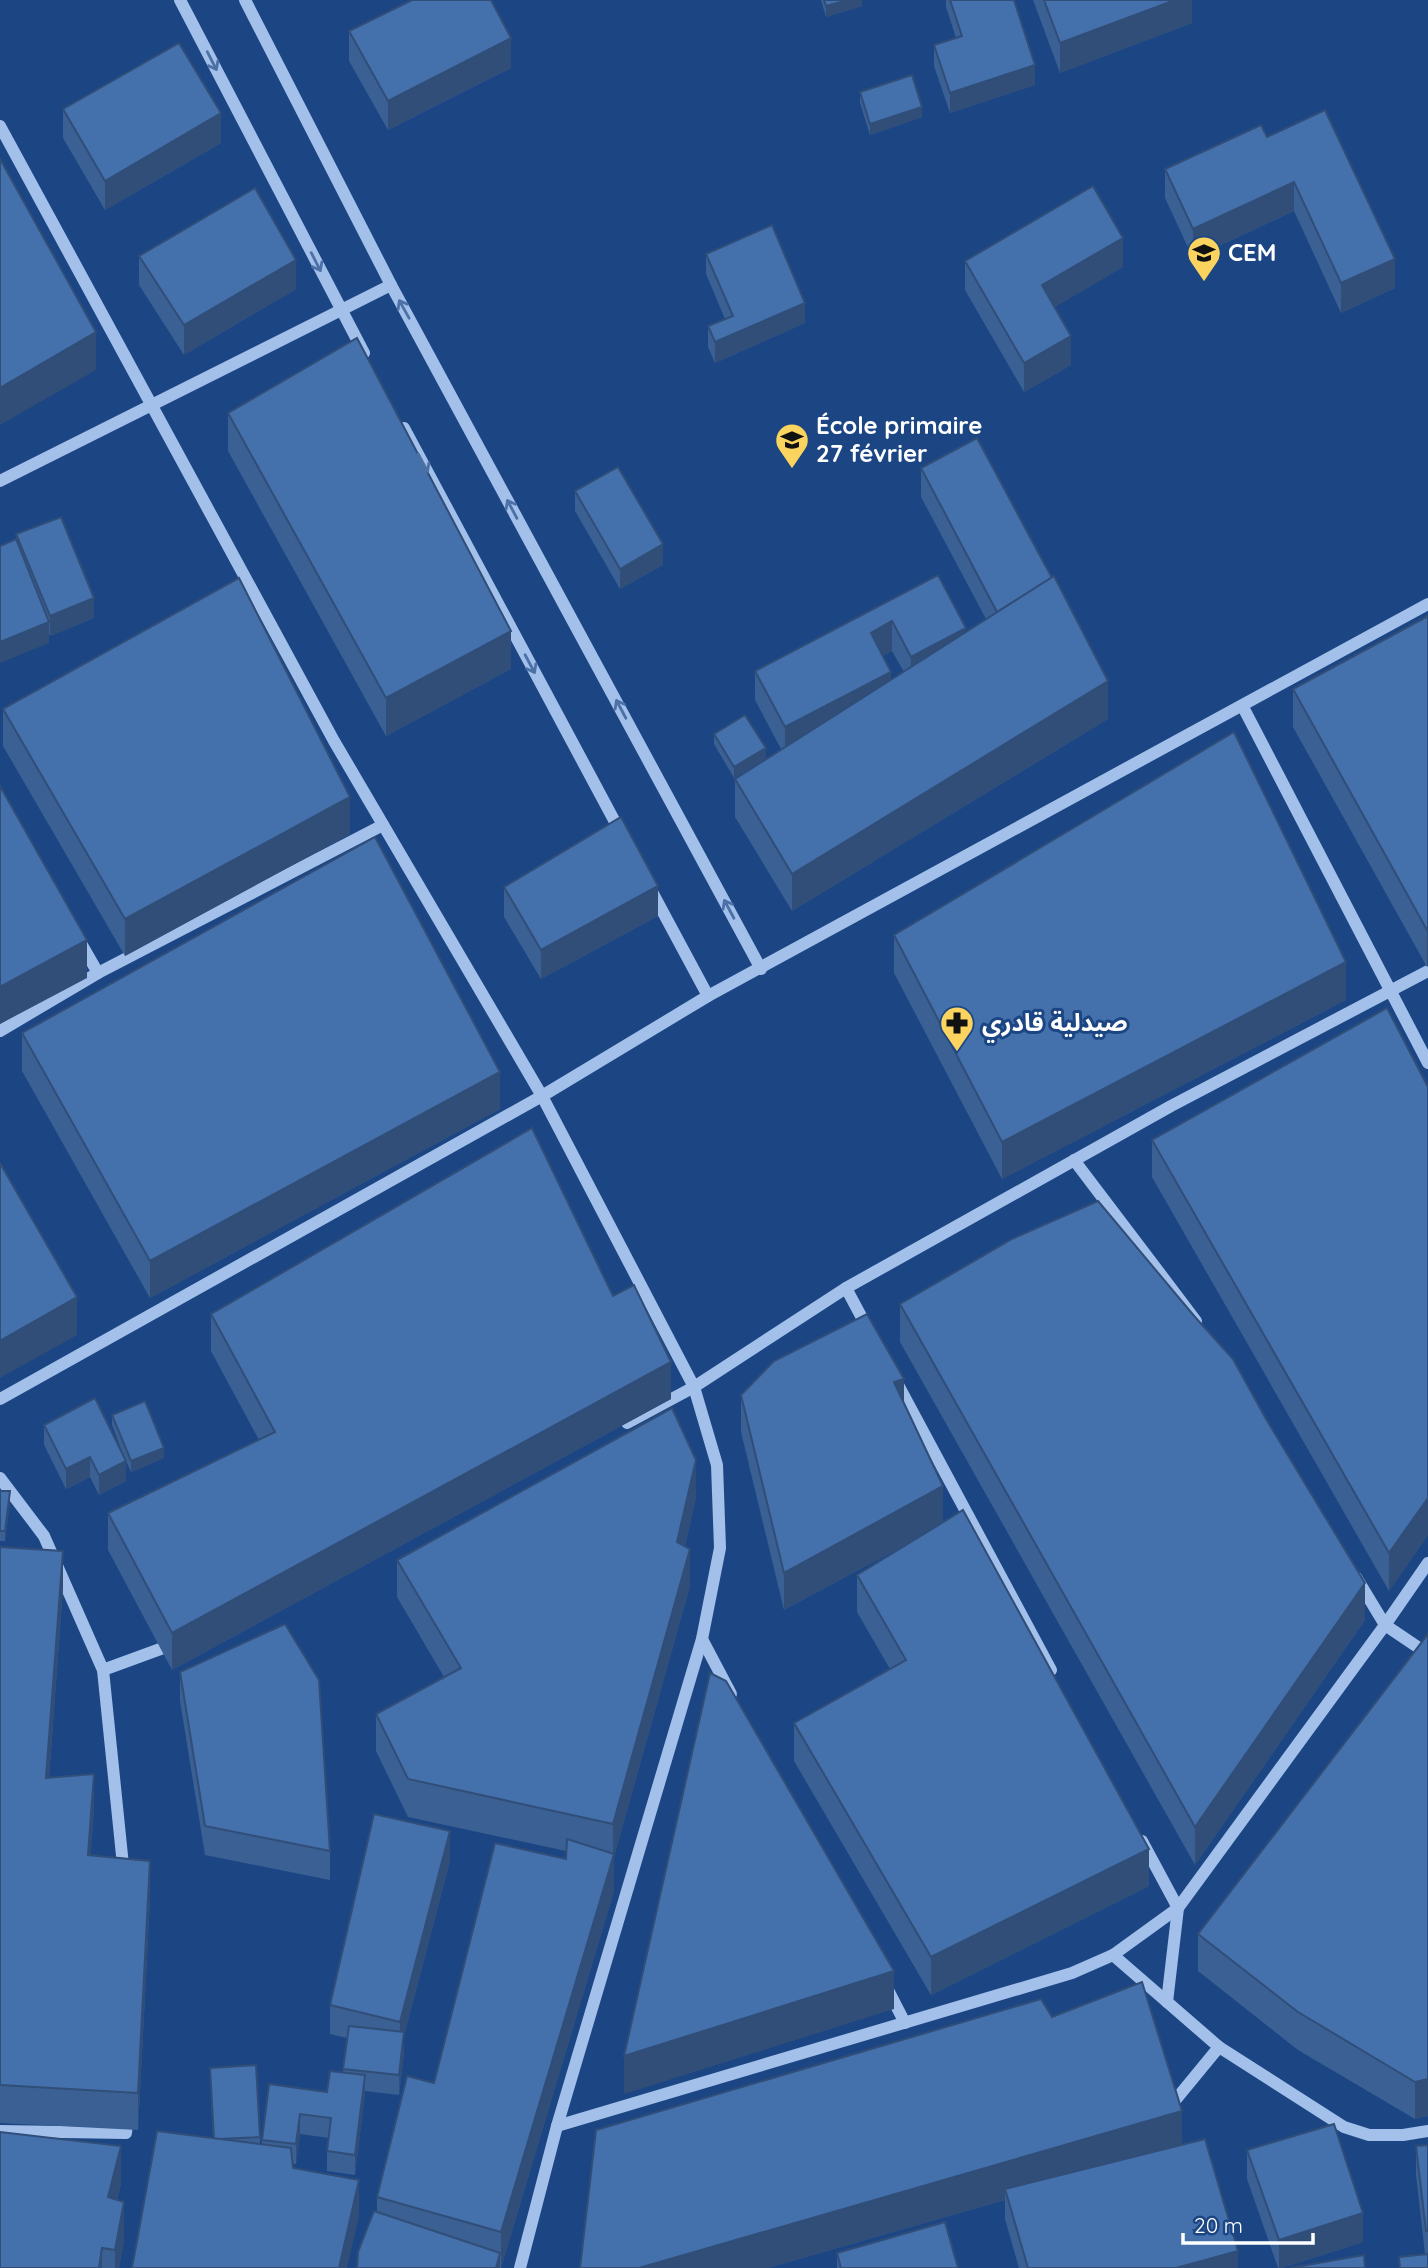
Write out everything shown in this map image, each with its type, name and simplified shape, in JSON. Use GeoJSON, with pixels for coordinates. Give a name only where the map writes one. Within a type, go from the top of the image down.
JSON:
{"type":"FeatureCollection","features":[{"type":"Feature","properties":{"kind":"street"},"geometry":{"type":"LineString","coordinates":[[180,0],[368,360]]}},
{"type":"Feature","properties":{"kind":"street"},"geometry":{"type":"LineString","coordinates":[[244,0],[391,285],[761,969]]}},
{"type":"Feature","properties":{"kind":"street"},"geometry":{"type":"LineString","coordinates":[[0,126],[334,741],[542,1096],[694,1387],[717,1465],[720,1548],[702,1639],[557,2126],[520,2268]]}},
{"type":"Feature","properties":{"kind":"street"},"geometry":{"type":"LineString","coordinates":[[0,481],[391,285]]}},
{"type":"Feature","properties":{"kind":"street"},"geometry":{"type":"LineString","coordinates":[[401,421],[630,849]]}},
{"type":"Feature","properties":{"kind":"street"},"geometry":{"type":"LineString","coordinates":[[0,1398],[542,1096],[708,996],[1428,604]]}},
{"type":"Feature","properties":{"kind":"street"},"geometry":{"type":"LineString","coordinates":[[1243,707],[1428,1063]]}},
{"type":"Feature","properties":{"kind":"street"},"geometry":{"type":"LineString","coordinates":[[0,1031],[98,972],[383,825]]}},
{"type":"Feature","properties":{"kind":"street"},"geometry":{"type":"LineString","coordinates":[[643,874],[708,996]]}},
{"type":"Feature","properties":{"kind":"street"},"geometry":{"type":"LineString","coordinates":[[70,925],[98,972]]}},
{"type":"Feature","properties":{"kind":"street"},"geometry":{"type":"LineString","coordinates":[[621,1426],[694,1387],[846,1288],[1171,1106],[1428,971]]}},
{"type":"Feature","properties":{"kind":"street"},"geometry":{"type":"LineString","coordinates":[[1074,1160],[1207,1336]]}},
{"type":"Feature","properties":{"kind":"street"},"geometry":{"type":"LineString","coordinates":[[846,1288],[877,1345]]}},
{"type":"Feature","properties":{"kind":"street"},"geometry":{"type":"LineString","coordinates":[[889,1367],[1055,1677]]}},
{"type":"Feature","properties":{"kind":"street"},"geometry":{"type":"LineString","coordinates":[[0,1478],[44,1536],[103,1670],[125,1885]]}},
{"type":"Feature","properties":{"kind":"street"},"geometry":{"type":"LineString","coordinates":[[557,2126],[1072,1973],[1113,1955],[1178,1908],[1428,1563]]}},
{"type":"Feature","properties":{"kind":"street"},"geometry":{"type":"LineString","coordinates":[[1350,1568],[1385,1625],[1428,1654]]}},
{"type":"Feature","properties":{"kind":"street"},"geometry":{"type":"LineString","coordinates":[[103,1670],[190,1638]]}},
{"type":"Feature","properties":{"kind":"street"},"geometry":{"type":"LineString","coordinates":[[702,1639],[740,1711]]}},
{"type":"Feature","properties":{"kind":"street"},"geometry":{"type":"LineString","coordinates":[[1139,1835],[1178,1908],[1167,2002]]}},
{"type":"Feature","properties":{"kind":"street"},"geometry":{"type":"LineString","coordinates":[[1113,1955],[1219,2047],[1345,2127],[1369,2135],[1403,2135],[1428,2131]]}},
{"type":"Feature","properties":{"kind":"street"},"geometry":{"type":"LineString","coordinates":[[880,1975],[905,2023]]}},
{"type":"Feature","properties":{"kind":"street"},"geometry":{"type":"LineString","coordinates":[[1162,2116],[1219,2047]]}},
{"type":"Feature","properties":{"kind":"street"},"geometry":{"type":"LineString","coordinates":[[0,2131],[126,2133],[130,2095]]}},
{"type":"Feature","properties":{"kind":"building"},"geometry":{"type":"Polygon","coordinates":[[[412,0],[491,0],[511,38],[388,101],[349,31],[412,0]]]}},
{"type":"Feature","properties":{"kind":"building"},"geometry":{"type":"Polygon","coordinates":[[[824,0],[848,0],[826,6],[824,0]]]}},
{"type":"Feature","properties":{"kind":"building"},"geometry":{"type":"Polygon","coordinates":[[[950,0],[1014,0],[1035,65],[950,93],[934,45],[962,36],[950,0]]]}},
{"type":"Feature","properties":{"kind":"building"},"geometry":{"type":"Polygon","coordinates":[[[1044,0],[1175,0],[1060,43],[1044,0]]]}},
{"type":"Feature","properties":{"kind":"building"},"geometry":{"type":"Polygon","coordinates":[[[179,43],[221,113],[105,181],[63,109],[179,43]]]}},
{"type":"Feature","properties":{"kind":"building"},"geometry":{"type":"Polygon","coordinates":[[[912,75],[922,107],[870,124],[860,92],[912,75]]]}},
{"type":"Feature","properties":{"kind":"building"},"geometry":{"type":"Polygon","coordinates":[[[1325,110],[1395,259],[1341,283],[1294,182],[1193,229],[1165,169],[1261,125],[1267,137],[1325,110]]]}},
{"type":"Feature","properties":{"kind":"building"},"geometry":{"type":"Polygon","coordinates":[[[0,159],[96,332],[0,388],[0,159]]]}},
{"type":"Feature","properties":{"kind":"building"},"geometry":{"type":"Polygon","coordinates":[[[1093,186],[1123,238],[1042,285],[1071,336],[1024,363],[965,261],[1093,186]]]}},
{"type":"Feature","properties":{"kind":"building"},"geometry":{"type":"Polygon","coordinates":[[[255,188],[296,260],[184,325],[139,256],[255,188]]]}},
{"type":"Feature","properties":{"kind":"building"},"geometry":{"type":"Polygon","coordinates":[[[772,225],[805,303],[715,342],[708,326],[733,316],[706,254],[772,225]]]}},
{"type":"Feature","properties":{"kind":"building"},"geometry":{"type":"Polygon","coordinates":[[[357,338],[511,631],[386,698],[228,413],[357,338]]]}},
{"type":"Feature","properties":{"kind":"building"},"geometry":{"type":"Polygon","coordinates":[[[977,438],[1052,578],[997,612],[921,468],[977,438]]]}},
{"type":"Feature","properties":{"kind":"building"},"geometry":{"type":"Polygon","coordinates":[[[618,467],[663,544],[620,569],[575,491],[618,467]]]}},
{"type":"Feature","properties":{"kind":"building"},"geometry":{"type":"Polygon","coordinates":[[[61,517],[94,598],[50,616],[16,534],[61,517]]]}},
{"type":"Feature","properties":{"kind":"building"},"geometry":{"type":"Polygon","coordinates":[[[16,539],[49,622],[0,642],[0,546],[16,539]]]}},
{"type":"Feature","properties":{"kind":"building"},"geometry":{"type":"Polygon","coordinates":[[[938,575],[966,628],[911,657],[892,621],[871,633],[891,672],[785,727],[755,671],[938,575]]]}},
{"type":"Feature","properties":{"kind":"building"},"geometry":{"type":"Polygon","coordinates":[[[1054,576],[1108,681],[792,874],[735,779],[1054,576]]]}},
{"type":"Feature","properties":{"kind":"building"},"geometry":{"type":"Polygon","coordinates":[[[239,578],[350,797],[125,919],[3,709],[239,578]]]}},
{"type":"Feature","properties":{"kind":"building"},"geometry":{"type":"Polygon","coordinates":[[[1428,616],[1428,929],[1427,930],[1293,689],[1428,616]]]}},
{"type":"Feature","properties":{"kind":"building"},"geometry":{"type":"Polygon","coordinates":[[[745,715],[766,748],[734,767],[714,734],[745,715]]]}},
{"type":"Feature","properties":{"kind":"building"},"geometry":{"type":"Polygon","coordinates":[[[1234,732],[1346,962],[1002,1142],[894,935],[1234,732]]]}},
{"type":"Feature","properties":{"kind":"building"},"geometry":{"type":"Polygon","coordinates":[[[0,786],[87,940],[0,987],[0,786]]]}},
{"type":"Feature","properties":{"kind":"building"},"geometry":{"type":"Polygon","coordinates":[[[621,817],[658,886],[541,950],[504,887],[621,817]]]}},
{"type":"Feature","properties":{"kind":"building"},"geometry":{"type":"Polygon","coordinates":[[[375,837],[500,1072],[150,1261],[22,1033],[375,837]]]}},
{"type":"Feature","properties":{"kind":"building"},"geometry":{"type":"Polygon","coordinates":[[[1387,1008],[1428,1087],[1428,1498],[1389,1553],[1152,1140],[1387,1008]]]}},
{"type":"Feature","properties":{"kind":"building"},"geometry":{"type":"Polygon","coordinates":[[[532,1128],[613,1296],[634,1285],[671,1362],[172,1633],[108,1513],[275,1432],[211,1314],[532,1128]]]}},
{"type":"Feature","properties":{"kind":"building"},"geometry":{"type":"Polygon","coordinates":[[[0,1163],[77,1297],[0,1341],[0,1163]]]}},
{"type":"Feature","properties":{"kind":"building"},"geometry":{"type":"Polygon","coordinates":[[[1098,1201],[1233,1359],[1365,1583],[1195,1827],[900,1304],[1012,1239],[1098,1201]]]}},
{"type":"Feature","properties":{"kind":"building"},"geometry":{"type":"Polygon","coordinates":[[[867,1314],[904,1379],[894,1382],[943,1486],[784,1573],[741,1395],[774,1361],[867,1314]]]}},
{"type":"Feature","properties":{"kind":"building"},"geometry":{"type":"Polygon","coordinates":[[[95,1398],[126,1461],[99,1475],[90,1457],[66,1469],[44,1425],[95,1398]]]}},
{"type":"Feature","properties":{"kind":"building"},"geometry":{"type":"Polygon","coordinates":[[[145,1401],[164,1448],[131,1461],[112,1415],[145,1401]]]}},
{"type":"Feature","properties":{"kind":"building"},"geometry":{"type":"Polygon","coordinates":[[[672,1408],[696,1460],[677,1542],[690,1549],[613,1824],[408,1779],[376,1714],[461,1668],[397,1560],[672,1408]]]}},
{"type":"Feature","properties":{"kind":"building"},"geometry":{"type":"Polygon","coordinates":[[[0,1491],[10,1491],[5,1531],[0,1531],[0,1491]]]}},
{"type":"Feature","properties":{"kind":"building"},"geometry":{"type":"Polygon","coordinates":[[[963,1510],[1149,1849],[931,1957],[794,1723],[906,1660],[857,1575],[963,1510]]]}},
{"type":"Feature","properties":{"kind":"building"},"geometry":{"type":"Polygon","coordinates":[[[0,1547],[63,1551],[46,1778],[94,1774],[88,1855],[150,1861],[138,2093],[0,2085],[0,1547]]]}},
{"type":"Feature","properties":{"kind":"building"},"geometry":{"type":"Polygon","coordinates":[[[285,1624],[319,1680],[330,1851],[205,1826],[180,1672],[285,1624]]]}},
{"type":"Feature","properties":{"kind":"building"},"geometry":{"type":"Polygon","coordinates":[[[1428,1634],[1428,2079],[1415,2082],[1298,2012],[1198,1934],[1428,1634]]]}},
{"type":"Feature","properties":{"kind":"building"},"geometry":{"type":"Polygon","coordinates":[[[710,1673],[726,1681],[894,1971],[624,2056],[710,1673]]]}},
{"type":"Feature","properties":{"kind":"building"},"geometry":{"type":"Polygon","coordinates":[[[374,1814],[450,1831],[400,2022],[330,2005],[374,1814]]]}},
{"type":"Feature","properties":{"kind":"building"},"geometry":{"type":"Polygon","coordinates":[[[567,1839],[614,1854],[501,2232],[377,2197],[407,2076],[434,2083],[495,1843],[566,1859],[567,1839]]]}},
{"type":"Feature","properties":{"kind":"building"},"geometry":{"type":"Polygon","coordinates":[[[1142,1982],[1182,2111],[639,2268],[580,2268],[596,2130],[1041,1999],[1052,2017],[1142,1982]]]}},
{"type":"Feature","properties":{"kind":"building"},"geometry":{"type":"Polygon","coordinates":[[[349,2026],[404,2032],[399,2075],[343,2069],[349,2026]]]}},
{"type":"Feature","properties":{"kind":"building"},"geometry":{"type":"Polygon","coordinates":[[[256,2065],[260,2137],[214,2139],[210,2068],[256,2065]]]}},
{"type":"Feature","properties":{"kind":"building"},"geometry":{"type":"Polygon","coordinates":[[[330,2071],[365,2075],[355,2155],[327,2151],[331,2118],[300,2114],[296,2144],[262,2140],[269,2084],[327,2092],[330,2071]]]}},
{"type":"Feature","properties":{"kind":"building"},"geometry":{"type":"Polygon","coordinates":[[[1334,2124],[1363,2213],[1279,2240],[1247,2150],[1334,2124]]]}},
{"type":"Feature","properties":{"kind":"building"},"geometry":{"type":"Polygon","coordinates":[[[157,2131],[291,2148],[293,2168],[359,2180],[339,2268],[132,2268],[157,2131]]]}},
{"type":"Feature","properties":{"kind":"building"},"geometry":{"type":"Polygon","coordinates":[[[0,2132],[121,2146],[108,2197],[124,2202],[115,2250],[102,2248],[99,2268],[0,2268],[0,2132]]]}},
{"type":"Feature","properties":{"kind":"building"},"geometry":{"type":"Polygon","coordinates":[[[1205,2139],[1238,2251],[1176,2268],[1028,2268],[1005,2189],[1205,2139]]]}},
{"type":"Feature","properties":{"kind":"building"},"geometry":{"type":"Polygon","coordinates":[[[1428,2145],[1428,2231],[1426,2231],[1416,2146],[1428,2145]]]}},
{"type":"Feature","properties":{"kind":"building"},"geometry":{"type":"Polygon","coordinates":[[[374,2211],[500,2253],[496,2268],[357,2268],[358,2252],[374,2211]]]}},
{"type":"Feature","properties":{"kind":"building"},"geometry":{"type":"Polygon","coordinates":[[[945,2222],[958,2268],[841,2268],[837,2253],[945,2222]]]}},
{"type":"Feature","properties":{"kind":"building"},"geometry":{"type":"Polygon","coordinates":[[[1428,2254],[1428,2268],[1400,2268],[1399,2257],[1428,2254]]]}},
{"type":"Feature","properties":{"kind":"building"},"geometry":{"type":"Polygon","coordinates":[[[1364,2255],[1365,2268],[1290,2268],[1364,2255]]]}},
{"type":"Feature","properties":{"kind":"place","name":"CEM"},"geometry":{"type":"Point","coordinates":[1204,283]}},
{"type":"Feature","properties":{"kind":"place","name":"École primaire 27 février"},"geometry":{"type":"Point","coordinates":[792,470]}},
{"type":"Feature","properties":{"kind":"place","name":"صيدلية قادري"},"geometry":{"type":"Point","coordinates":[957,1053]}}]}
